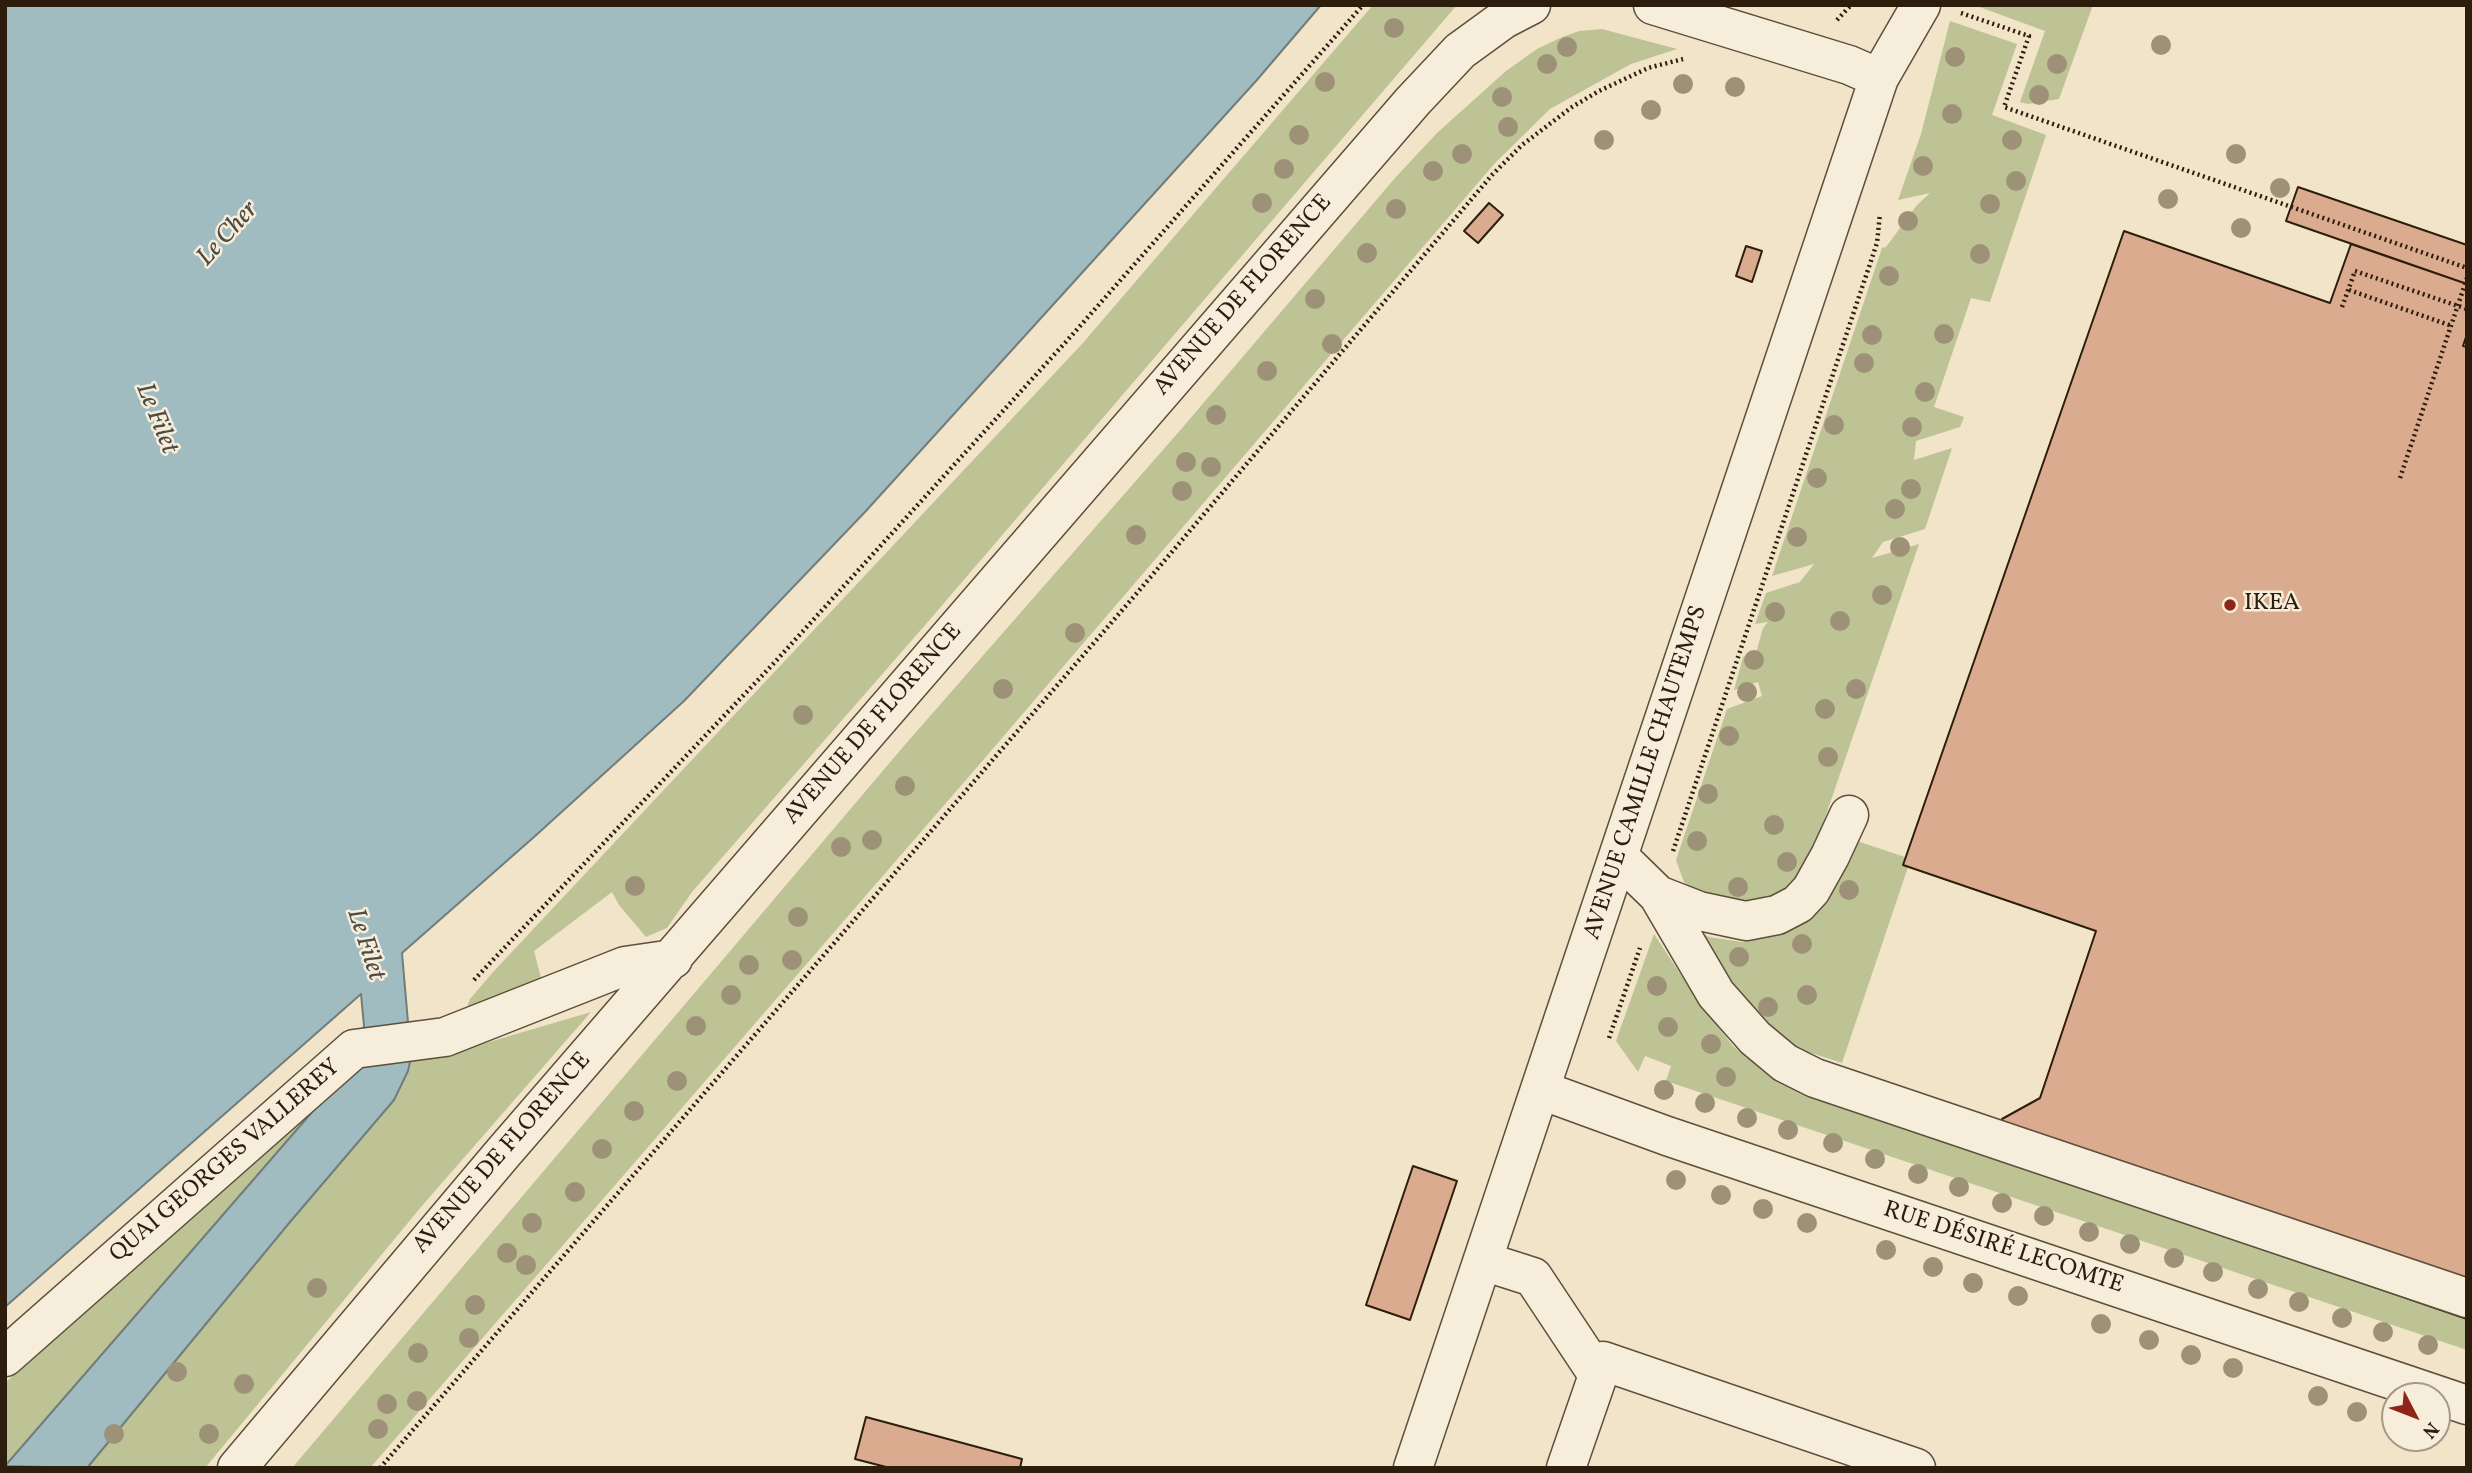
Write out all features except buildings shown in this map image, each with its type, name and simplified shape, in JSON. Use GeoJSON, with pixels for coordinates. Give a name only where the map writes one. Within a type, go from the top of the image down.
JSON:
{"type":"FeatureCollection","features":[{"type":"Feature","properties":{"kind":"street","name":"AVENUE DE FLORENCE"},"geometry":{"type":"LineString","coordinates":[[237,1468],[467,1196],[1413,101],[1460,51],[1504,19],[1531,5]]}},
{"type":"Feature","properties":{"kind":"street"},"geometry":{"type":"LineString","coordinates":[[1653,5],[1849,65],[1879,78]]}},
{"type":"Feature","properties":{"kind":"street","name":"AVENUE CAMILLE CHAUTEMPS"},"geometry":{"type":"LineString","coordinates":[[1413,1468],[1879,78],[1887,5]]}},
{"type":"Feature","properties":{"kind":"street","name":"AVENUE CAMILLE CHAUTEMPS"},"geometry":{"type":"LineString","coordinates":[[1879,78],[1937,8]]}},
{"type":"Feature","properties":{"kind":"street"},"geometry":{"type":"LineString","coordinates":[[1658,895],[1699,911],[1746,921],[1777,915],[1798,904],[1811,890],[1849,815]]}},
{"type":"Feature","properties":{"kind":"street"},"geometry":{"type":"LineString","coordinates":[[1619,857],[1658,895],[1716,994],[1755,1038],[1785,1063],[1815,1078],[2467,1298]]}},
{"type":"Feature","properties":{"kind":"street","name":"QUAI GEORGES VALLEREY"},"geometry":{"type":"LineString","coordinates":[[5,1357],[354,1049],[446,1037],[625,966],[673,959]]}},
{"type":"Feature","properties":{"kind":"street","name":"RUE DÉSIRÉ LECOMTE"},"geometry":{"type":"LineString","coordinates":[[1541,1090],[1667,1136],[2467,1405]]}},
{"type":"Feature","properties":{"kind":"street"},"geometry":{"type":"LineString","coordinates":[[1483,1261],[1533,1277],[1598,1375]]}},
{"type":"Feature","properties":{"kind":"street"},"geometry":{"type":"LineString","coordinates":[[1566,1468],[1603,1361],[1911,1467]]}},
{"type":"Feature","properties":{"kind":"path"},"geometry":{"type":"LineString","coordinates":[[446,1037],[447,1024],[457,998],[774,663],[1073,334],[1363,5]]}},
{"type":"Feature","properties":{"kind":"path"},"geometry":{"type":"LineString","coordinates":[[1837,18],[1851,5]]}},
{"type":"Feature","properties":{"kind":"path"},"geometry":{"type":"LineString","coordinates":[[1937,8],[2029,36],[2004,107],[2467,268]]}},
{"type":"Feature","properties":{"kind":"path"},"geometry":{"type":"LineString","coordinates":[[380,1468],[1128,604],[1492,175],[1522,145],[1572,107],[1647,68],[1686,58]]}},
{"type":"Feature","properties":{"kind":"path","name":"AVENUE CAMILLE CHAUTEMPS"},"geometry":{"type":"LineString","coordinates":[[1609,1038],[1877,243],[1880,208]]}},
{"type":"Feature","properties":{"kind":"path"},"geometry":{"type":"LineString","coordinates":[[2342,307],[2355,271],[2467,309]]}},
{"type":"Feature","properties":{"kind":"path"},"geometry":{"type":"LineString","coordinates":[[2400,478],[2467,278]]}},
{"type":"Feature","properties":{"kind":"path"},"geometry":{"type":"LineString","coordinates":[[2349,290],[2452,326]]}},
{"type":"Feature","properties":{"kind":"green space"},"geometry":{"type":"Polygon","coordinates":[[[1373,5],[1457,5],[926,624],[692,892],[667,928],[646,937],[619,905],[612,892],[534,951],[541,978],[464,1015],[470,999],[494,971],[1082,344],[1373,5]]]}},
{"type":"Feature","properties":{"kind":"green space"},"geometry":{"type":"Polygon","coordinates":[[[1974,5],[2093,5],[2059,99],[2028,104],[2020,102],[2045,31],[1974,5]]]}},
{"type":"Feature","properties":{"kind":"green space"},"geometry":{"type":"Polygon","coordinates":[[[1950,21],[2017,44],[1992,115],[2046,135],[1990,302],[1971,298],[1934,407],[1964,417],[1960,427],[1916,441],[1914,460],[1952,448],[1925,529],[1883,542],[1872,558],[1919,544],[1807,870],[1800,881],[1755,910],[1695,893],[1684,882],[1676,860],[1727,709],[1762,696],[1758,682],[1734,690],[1743,657],[1756,653],[1763,628],[1768,622],[1755,624],[1766,593],[1800,582],[1814,564],[1772,576],[1882,248],[1886,247],[1917,205],[1930,193],[1898,200],[1921,134],[1950,21]]]}},
{"type":"Feature","properties":{"kind":"green space"},"geometry":{"type":"Polygon","coordinates":[[[1602,29],[1677,49],[1631,64],[1550,109],[1495,163],[972,773],[370,1468],[292,1468],[903,747],[1183,427],[1395,178],[1437,133],[1506,71],[1537,49],[1560,38],[1579,31],[1602,29]]]}},
{"type":"Feature","properties":{"kind":"green space"},"geometry":{"type":"Polygon","coordinates":[[[1848,838],[1905,857],[1903,865],[1908,867],[1842,1063],[1802,1050],[1752,1018],[1698,931],[1709,937],[1742,942],[1780,932],[1848,838]]]}},
{"type":"Feature","properties":{"kind":"green space"},"geometry":{"type":"Polygon","coordinates":[[[1654,934],[1698,1001],[1732,1045],[1770,1077],[1831,1102],[2467,1319],[2467,1350],[1666,1081],[1671,1066],[1645,1056],[1638,1072],[1616,1041],[1654,934]]]}},
{"type":"Feature","properties":{"kind":"green space"},"geometry":{"type":"Polygon","coordinates":[[[591,1012],[421,1207],[205,1468],[87,1468],[394,1100],[408,1071],[411,1057],[472,1047],[591,1012]]]}},
{"type":"Feature","properties":{"kind":"green space"},"geometry":{"type":"Polygon","coordinates":[[[339,1081],[5,1466],[5,1383],[339,1081]]]}},
{"type":"Feature","properties":{"kind":"water"},"geometry":{"type":"Polygon","coordinates":[[[5,5],[1321,5],[1256,81],[865,512],[684,701],[402,953],[411,1057],[408,1071],[394,1100],[87,1468],[5,1466],[339,1081],[354,1058],[364,1026],[361,994],[5,1307],[5,5]]]}},
{"type":"Feature","properties":{"kind":"place","name":"IKEA"},"geometry":{"type":"Point","coordinates":[2230,605]}},
{"type":"Feature","properties":{"kind":"water label","name":"Le Cher"},"geometry":{"type":"Point","coordinates":[229,235]}},
{"type":"Feature","properties":{"kind":"water label","name":"Le Filet"},"geometry":{"type":"Point","coordinates":[155,419]}},
{"type":"Feature","properties":{"kind":"water label","name":"Le Filet"},"geometry":{"type":"Point","coordinates":[364,945]}}]}
